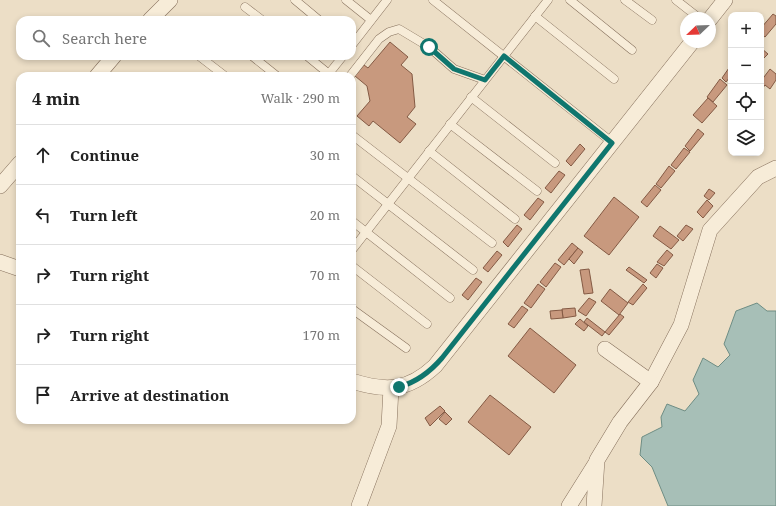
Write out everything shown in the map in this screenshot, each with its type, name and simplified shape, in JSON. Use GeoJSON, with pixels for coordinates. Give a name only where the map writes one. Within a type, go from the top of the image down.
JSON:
{"type":"FeatureCollection","features":[{"type":"Feature","properties":{"kind":"street"},"geometry":{"type":"LineString","coordinates":[[154,16],[170,0]]}},
{"type":"Feature","properties":{"kind":"street"},"geometry":{"type":"LineString","coordinates":[[716,12],[725,0]]}},
{"type":"Feature","properties":{"kind":"street"},"geometry":{"type":"LineString","coordinates":[[356,382],[375,387],[391,388],[406,385],[414,382],[428,372],[438,362],[687,48]]}},
{"type":"Feature","properties":{"kind":"street"},"geometry":{"type":"LineString","coordinates":[[100,72],[111,60]]}},
{"type":"Feature","properties":{"kind":"street"},"geometry":{"type":"LineString","coordinates":[[0,186],[16,168]]}},
{"type":"Feature","properties":{"kind":"street"},"geometry":{"type":"LineString","coordinates":[[569,506],[620,422],[651,382],[681,325],[710,230],[758,177],[776,168]]}},
{"type":"Feature","properties":{"kind":"street"},"geometry":{"type":"LineString","coordinates":[[0,262],[16,267]]}},
{"type":"Feature","properties":{"kind":"street"},"geometry":{"type":"LineString","coordinates":[[605,349],[651,382]]}},
{"type":"Feature","properties":{"kind":"street"},"geometry":{"type":"LineString","coordinates":[[359,506],[389,426],[391,388]]}},
{"type":"Feature","properties":{"kind":"street"},"geometry":{"type":"LineString","coordinates":[[594,506],[597,460]]}},
{"type":"Feature","properties":{"kind":"lane"},"geometry":{"type":"LineString","coordinates":[[295,0],[313,16]]}},
{"type":"Feature","properties":{"kind":"lane"},"geometry":{"type":"LineString","coordinates":[[346,0],[371,20]]}},
{"type":"Feature","properties":{"kind":"lane"},"geometry":{"type":"LineString","coordinates":[[356,40],[387,0]]}},
{"type":"Feature","properties":{"kind":"lane"},"geometry":{"type":"LineString","coordinates":[[433,0],[612,143]]}},
{"type":"Feature","properties":{"kind":"lane"},"geometry":{"type":"LineString","coordinates":[[356,245],[548,0]]}},
{"type":"Feature","properties":{"kind":"lane"},"geometry":{"type":"LineString","coordinates":[[570,0],[632,50]]}},
{"type":"Feature","properties":{"kind":"lane"},"geometry":{"type":"LineString","coordinates":[[625,0],[652,20]]}},
{"type":"Feature","properties":{"kind":"lane"},"geometry":{"type":"LineString","coordinates":[[676,0],[691,12]]}},
{"type":"Feature","properties":{"kind":"lane"},"geometry":{"type":"LineString","coordinates":[[245,7],[257,16]]}},
{"type":"Feature","properties":{"kind":"lane"},"geometry":{"type":"LineString","coordinates":[[535,16],[614,79]]}},
{"type":"Feature","properties":{"kind":"lane"},"geometry":{"type":"LineString","coordinates":[[353,72],[379,38],[389,32],[399,29],[429,47],[454,69],[485,80]]}},
{"type":"Feature","properties":{"kind":"lane"},"geometry":{"type":"LineString","coordinates":[[204,60],[220,72]]}},
{"type":"Feature","properties":{"kind":"lane"},"geometry":{"type":"LineString","coordinates":[[257,60],[272,72]]}},
{"type":"Feature","properties":{"kind":"lane"},"geometry":{"type":"LineString","coordinates":[[311,60],[325,72]]}},
{"type":"Feature","properties":{"kind":"lane"},"geometry":{"type":"LineString","coordinates":[[330,72],[340,60]]}},
{"type":"Feature","properties":{"kind":"lane"},"geometry":{"type":"LineString","coordinates":[[471,97],[555,163]]}},
{"type":"Feature","properties":{"kind":"lane"},"geometry":{"type":"LineString","coordinates":[[450,124],[537,191]]}},
{"type":"Feature","properties":{"kind":"lane"},"geometry":{"type":"LineString","coordinates":[[356,138],[492,243]]}},
{"type":"Feature","properties":{"kind":"lane"},"geometry":{"type":"LineString","coordinates":[[429,151],[515,218]]}},
{"type":"Feature","properties":{"kind":"lane"},"geometry":{"type":"LineString","coordinates":[[356,179],[473,270]]}},
{"type":"Feature","properties":{"kind":"lane"},"geometry":{"type":"LineString","coordinates":[[356,224],[450,298]]}},
{"type":"Feature","properties":{"kind":"lane"},"geometry":{"type":"LineString","coordinates":[[356,269],[427,324]]}},
{"type":"Feature","properties":{"kind":"lane"},"geometry":{"type":"LineString","coordinates":[[356,312],[406,348]]}},
{"type":"Feature","properties":{"kind":"water"},"geometry":{"type":"Polygon","coordinates":[[[757,303],[767,311],[776,311],[776,506],[668,506],[652,467],[640,455],[642,437],[662,427],[661,417],[667,404],[685,411],[699,394],[693,380],[703,358],[718,367],[730,355],[724,344],[736,311],[757,303]]]}},
{"type":"Feature","properties":{"kind":"building"},"geometry":{"type":"Polygon","coordinates":[[[773,14],[776,16],[776,24],[765,37],[764,24],[773,14]]]}},
{"type":"Feature","properties":{"kind":"building"},"geometry":{"type":"Polygon","coordinates":[[[390,42],[408,57],[401,65],[412,74],[415,107],[407,117],[416,124],[400,143],[373,121],[369,126],[357,116],[370,101],[367,86],[356,77],[356,75],[364,65],[368,68],[390,42]]]}},
{"type":"Feature","properties":{"kind":"building"},"geometry":{"type":"Polygon","coordinates":[[[764,51],[768,54],[764,58],[764,51]]]}},
{"type":"Feature","properties":{"kind":"building"},"geometry":{"type":"Polygon","coordinates":[[[728,69],[728,80],[726,82],[722,78],[728,69]]]}},
{"type":"Feature","properties":{"kind":"building"},"geometry":{"type":"Polygon","coordinates":[[[770,69],[776,74],[776,80],[770,89],[765,85],[764,86],[764,77],[770,69]]]}},
{"type":"Feature","properties":{"kind":"building"},"geometry":{"type":"Polygon","coordinates":[[[720,79],[727,85],[713,102],[707,97],[720,79]]]}},
{"type":"Feature","properties":{"kind":"building"},"geometry":{"type":"Polygon","coordinates":[[[708,98],[717,106],[702,123],[693,115],[708,98]]]}},
{"type":"Feature","properties":{"kind":"building"},"geometry":{"type":"Polygon","coordinates":[[[698,129],[704,134],[690,151],[685,146],[698,129]]]}},
{"type":"Feature","properties":{"kind":"building"},"geometry":{"type":"Polygon","coordinates":[[[580,144],[585,149],[571,166],[566,161],[580,144]]]}},
{"type":"Feature","properties":{"kind":"building"},"geometry":{"type":"Polygon","coordinates":[[[684,148],[690,152],[676,169],[671,165],[684,148]]]}},
{"type":"Feature","properties":{"kind":"building"},"geometry":{"type":"Polygon","coordinates":[[[669,166],[675,171],[661,188],[656,184],[669,166]]]}},
{"type":"Feature","properties":{"kind":"building"},"geometry":{"type":"Polygon","coordinates":[[[559,171],[565,175],[551,193],[545,188],[559,171]]]}},
{"type":"Feature","properties":{"kind":"building"},"geometry":{"type":"Polygon","coordinates":[[[655,185],[661,190],[647,207],[641,202],[655,185]]]}},
{"type":"Feature","properties":{"kind":"building"},"geometry":{"type":"Polygon","coordinates":[[[709,189],[715,193],[709,200],[704,196],[709,189]]]}},
{"type":"Feature","properties":{"kind":"building"},"geometry":{"type":"Polygon","coordinates":[[[614,197],[639,217],[609,255],[584,236],[614,197]]]}},
{"type":"Feature","properties":{"kind":"building"},"geometry":{"type":"Polygon","coordinates":[[[538,198],[544,202],[530,220],[524,215],[538,198]]]}},
{"type":"Feature","properties":{"kind":"building"},"geometry":{"type":"Polygon","coordinates":[[[707,200],[713,206],[703,218],[697,212],[707,200]]]}},
{"type":"Feature","properties":{"kind":"building"},"geometry":{"type":"Polygon","coordinates":[[[517,225],[522,229],[508,247],[503,242],[517,225]]]}},
{"type":"Feature","properties":{"kind":"building"},"geometry":{"type":"Polygon","coordinates":[[[686,225],[693,229],[683,241],[677,236],[686,225]]]}},
{"type":"Feature","properties":{"kind":"building"},"geometry":{"type":"Polygon","coordinates":[[[660,226],[679,240],[671,249],[653,236],[660,226]]]}},
{"type":"Feature","properties":{"kind":"building"},"geometry":{"type":"Polygon","coordinates":[[[572,243],[578,248],[564,265],[558,260],[572,243]]]}},
{"type":"Feature","properties":{"kind":"building"},"geometry":{"type":"Polygon","coordinates":[[[578,248],[583,252],[574,264],[569,259],[578,248]]]}},
{"type":"Feature","properties":{"kind":"building"},"geometry":{"type":"Polygon","coordinates":[[[667,250],[673,255],[664,266],[657,262],[667,250]]]}},
{"type":"Feature","properties":{"kind":"building"},"geometry":{"type":"Polygon","coordinates":[[[497,251],[502,255],[488,272],[483,268],[497,251]]]}},
{"type":"Feature","properties":{"kind":"building"},"geometry":{"type":"Polygon","coordinates":[[[555,263],[561,267],[546,287],[540,282],[555,263]]]}},
{"type":"Feature","properties":{"kind":"building"},"geometry":{"type":"Polygon","coordinates":[[[657,264],[663,268],[656,278],[650,273],[657,264]]]}},
{"type":"Feature","properties":{"kind":"building"},"geometry":{"type":"Polygon","coordinates":[[[629,267],[647,280],[644,283],[626,270],[629,267]]]}},
{"type":"Feature","properties":{"kind":"building"},"geometry":{"type":"Polygon","coordinates":[[[589,269],[593,293],[584,294],[580,270],[589,269]]]}},
{"type":"Feature","properties":{"kind":"building"},"geometry":{"type":"Polygon","coordinates":[[[476,278],[482,282],[468,300],[462,295],[476,278]]]}},
{"type":"Feature","properties":{"kind":"building"},"geometry":{"type":"Polygon","coordinates":[[[538,284],[545,289],[531,308],[524,303],[538,284]]]}},
{"type":"Feature","properties":{"kind":"building"},"geometry":{"type":"Polygon","coordinates":[[[643,284],[647,288],[633,305],[628,302],[643,284]]]}},
{"type":"Feature","properties":{"kind":"building"},"geometry":{"type":"Polygon","coordinates":[[[610,289],[628,303],[619,315],[601,301],[610,289]]]}},
{"type":"Feature","properties":{"kind":"building"},"geometry":{"type":"Polygon","coordinates":[[[589,298],[596,302],[586,316],[578,311],[589,298]]]}},
{"type":"Feature","properties":{"kind":"building"},"geometry":{"type":"Polygon","coordinates":[[[522,306],[528,310],[514,328],[508,324],[522,306]]]}},
{"type":"Feature","properties":{"kind":"building"},"geometry":{"type":"Polygon","coordinates":[[[575,308],[576,316],[563,318],[562,309],[575,308]]]}},
{"type":"Feature","properties":{"kind":"building"},"geometry":{"type":"Polygon","coordinates":[[[562,310],[563,318],[551,319],[550,311],[562,310]]]}},
{"type":"Feature","properties":{"kind":"building"},"geometry":{"type":"Polygon","coordinates":[[[620,314],[624,317],[609,335],[605,332],[620,314]]]}},
{"type":"Feature","properties":{"kind":"building"},"geometry":{"type":"Polygon","coordinates":[[[587,318],[605,332],[602,336],[584,322],[587,318]]]}},
{"type":"Feature","properties":{"kind":"building"},"geometry":{"type":"Polygon","coordinates":[[[580,319],[588,326],[584,331],[575,324],[580,319]]]}},
{"type":"Feature","properties":{"kind":"building"},"geometry":{"type":"Polygon","coordinates":[[[530,328],[576,365],[554,393],[508,356],[530,328]]]}},
{"type":"Feature","properties":{"kind":"building"},"geometry":{"type":"Polygon","coordinates":[[[490,395],[531,427],[509,455],[468,422],[490,395]]]}},
{"type":"Feature","properties":{"kind":"building"},"geometry":{"type":"Polygon","coordinates":[[[440,406],[445,411],[430,426],[425,418],[440,406]]]}},
{"type":"Feature","properties":{"kind":"building"},"geometry":{"type":"Polygon","coordinates":[[[445,412],[452,419],[446,425],[439,419],[445,412]]]}},
{"type":"Feature","properties":{"kind":"route"},"geometry":{"type":"LineString","coordinates":[[399,387],[421,378],[442,358],[612,143],[504,56],[485,80],[454,69],[429,47]]}}]}
